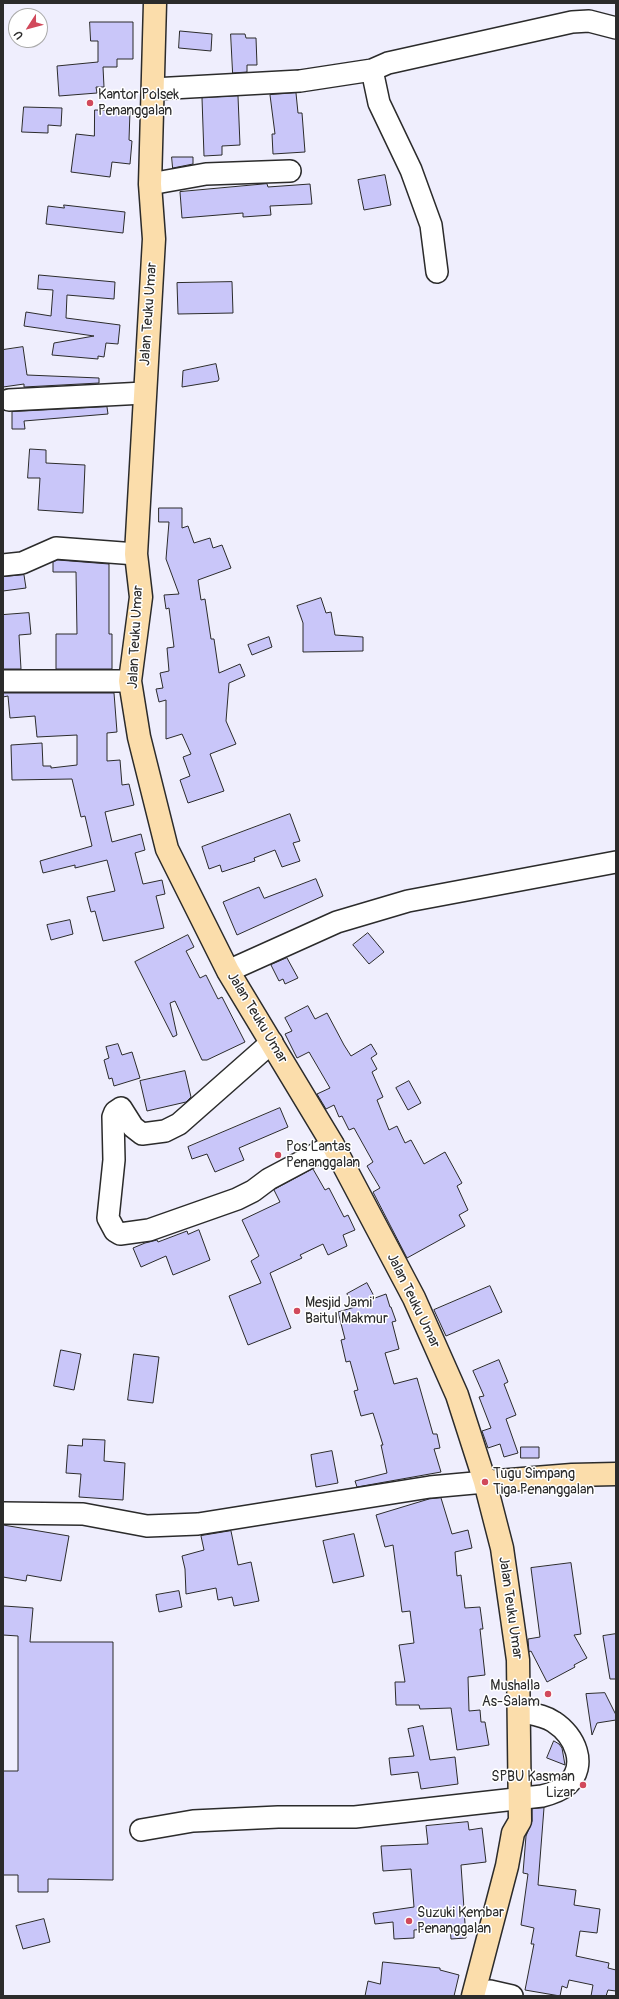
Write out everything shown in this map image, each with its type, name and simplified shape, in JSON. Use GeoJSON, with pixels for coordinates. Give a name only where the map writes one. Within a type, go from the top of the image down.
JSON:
{"type":"FeatureCollection","features":[{"type":"Feature","properties":{"kind":"highway","name":"Jalan Teuku Umar"},"geometry":{"type":"LineString","coordinates":[[155,3],[150,184],[154,239],[136,554],[141,597],[130,681],[139,737],[167,848],[228,971],[272,1042],[333,1146],[414,1298],[457,1395],[485,1482],[503,1556],[518,1660],[521,1798],[520,1820],[513,1833],[484,1994]]}},
{"type":"Feature","properties":{"kind":"highway"},"geometry":{"type":"LineString","coordinates":[[485,1482],[572,1475],[616,1474]]}},
{"type":"Feature","properties":{"kind":"street"},"geometry":{"type":"LineString","coordinates":[[153,89],[300,81],[372,70],[388,63],[572,22],[589,21],[616,28]]}},
{"type":"Feature","properties":{"kind":"street"},"geometry":{"type":"LineString","coordinates":[[372,70],[379,103],[410,170],[431,225],[437,272]]}},
{"type":"Feature","properties":{"kind":"street"},"geometry":{"type":"LineString","coordinates":[[150,184],[206,174],[290,171]]}},
{"type":"Feature","properties":{"kind":"street"},"geometry":{"type":"LineString","coordinates":[[9,400],[144,393]]}},
{"type":"Feature","properties":{"kind":"street"},"geometry":{"type":"LineString","coordinates":[[3,565],[22,564],[56,548],[136,554]]}},
{"type":"Feature","properties":{"kind":"street"},"geometry":{"type":"LineString","coordinates":[[3,681],[130,681]]}},
{"type":"Feature","properties":{"kind":"street"},"geometry":{"type":"LineString","coordinates":[[228,971],[337,922],[408,901],[616,862]]}},
{"type":"Feature","properties":{"kind":"street"},"geometry":{"type":"LineString","coordinates":[[272,1042],[193,1113],[165,1131],[142,1134],[132,1127],[121,1108],[115,1112],[113,1118],[114,1160],[108,1218],[111,1226],[120,1234],[137,1232],[221,1205],[253,1191],[269,1179],[333,1146]]}},
{"type":"Feature","properties":{"kind":"street"},"geometry":{"type":"LineString","coordinates":[[3,1512],[83,1514],[147,1526],[198,1524],[430,1487],[485,1482]]}},
{"type":"Feature","properties":{"kind":"street"},"geometry":{"type":"LineString","coordinates":[[140,1830],[193,1821],[220,1819],[355,1817],[542,1796],[554,1793],[567,1784],[574,1775],[578,1760],[576,1746],[567,1732],[553,1721],[538,1715],[519,1711]]}},
{"type":"Feature","properties":{"kind":"street"},"geometry":{"type":"LineString","coordinates":[[484,1994],[512,1996]]}},
{"type":"Feature","properties":{"kind":"building"},"geometry":{"type":"Polygon","coordinates":[[[90,22],[133,22],[133,59],[117,59],[117,67],[103,67],[104,87],[96,87],[97,93],[59,96],[57,66],[98,62],[98,41],[91,41],[90,22]]]}},
{"type":"Feature","properties":{"kind":"building"},"geometry":{"type":"Polygon","coordinates":[[[180,31],[212,34],[211,51],[179,48],[180,31]]]}},
{"type":"Feature","properties":{"kind":"building"},"geometry":{"type":"Polygon","coordinates":[[[231,34],[245,34],[246,38],[256,38],[257,65],[247,65],[247,72],[233,73],[231,34]]]}},
{"type":"Feature","properties":{"kind":"building"},"geometry":{"type":"Polygon","coordinates":[[[296,93],[298,113],[302,113],[305,152],[273,154],[272,134],[275,134],[270,95],[296,93]]]}},
{"type":"Feature","properties":{"kind":"building"},"geometry":{"type":"Polygon","coordinates":[[[238,96],[240,145],[222,146],[222,155],[204,156],[202,98],[238,96]]]}},
{"type":"Feature","properties":{"kind":"building"},"geometry":{"type":"Polygon","coordinates":[[[24,107],[62,108],[61,126],[48,125],[48,133],[22,132],[24,107]]]}},
{"type":"Feature","properties":{"kind":"building"},"geometry":{"type":"Polygon","coordinates":[[[95,110],[130,111],[129,140],[132,141],[130,164],[112,162],[110,177],[71,172],[76,134],[94,136],[95,110]]]}},
{"type":"Feature","properties":{"kind":"building"},"geometry":{"type":"Polygon","coordinates":[[[172,157],[193,157],[193,164],[173,168],[172,157]]]}},
{"type":"Feature","properties":{"kind":"building"},"geometry":{"type":"Polygon","coordinates":[[[385,175],[391,205],[364,210],[358,180],[385,175]]]}},
{"type":"Feature","properties":{"kind":"building"},"geometry":{"type":"Polygon","coordinates":[[[267,184],[268,187],[310,184],[312,204],[270,206],[271,215],[243,217],[243,213],[182,218],[180,192],[267,184]]]}},
{"type":"Feature","properties":{"kind":"building"},"geometry":{"type":"Polygon","coordinates":[[[64,205],[125,212],[123,233],[46,224],[48,206],[64,208],[64,205]]]}},
{"type":"Feature","properties":{"kind":"building"},"geometry":{"type":"Polygon","coordinates":[[[39,275],[115,282],[114,299],[67,295],[66,318],[120,325],[118,344],[106,343],[104,357],[98,356],[98,359],[52,355],[54,343],[94,336],[24,326],[26,312],[51,316],[53,290],[38,289],[39,275]]]}},
{"type":"Feature","properties":{"kind":"building"},"geometry":{"type":"Polygon","coordinates":[[[232,282],[233,313],[178,314],[177,283],[232,282]]]}},
{"type":"Feature","properties":{"kind":"building"},"geometry":{"type":"Polygon","coordinates":[[[23,347],[27,375],[99,378],[99,383],[24,387],[24,384],[3,387],[3,350],[23,347]]]}},
{"type":"Feature","properties":{"kind":"building"},"geometry":{"type":"Polygon","coordinates":[[[216,364],[219,379],[218,381],[182,387],[183,371],[216,364]]]}},
{"type":"Feature","properties":{"kind":"building"},"geometry":{"type":"Polygon","coordinates":[[[107,407],[108,414],[24,421],[25,429],[12,429],[12,412],[107,407]]]}},
{"type":"Feature","properties":{"kind":"building"},"geometry":{"type":"Polygon","coordinates":[[[30,449],[46,450],[46,463],[85,465],[83,513],[38,510],[40,478],[28,478],[30,449]]]}},
{"type":"Feature","properties":{"kind":"building"},"geometry":{"type":"Polygon","coordinates":[[[159,508],[182,508],[182,528],[188,526],[194,543],[210,538],[213,548],[222,545],[231,568],[198,580],[201,600],[205,599],[211,639],[214,639],[219,673],[240,664],[245,676],[229,683],[226,721],[236,744],[210,754],[224,791],[188,803],[180,780],[190,776],[183,757],[191,754],[182,734],[166,739],[166,700],[159,702],[156,689],[163,688],[160,673],[169,671],[167,648],[174,647],[169,608],[166,609],[164,595],[179,594],[166,559],[169,522],[159,522],[159,508]]]}},
{"type":"Feature","properties":{"kind":"building"},"geometry":{"type":"Polygon","coordinates":[[[58,560],[109,564],[109,634],[112,634],[112,669],[56,669],[56,634],[77,634],[76,572],[53,572],[53,562],[58,560]]]}},
{"type":"Feature","properties":{"kind":"building"},"geometry":{"type":"Polygon","coordinates":[[[24,575],[26,588],[3,591],[3,577],[24,575]]]}},
{"type":"Feature","properties":{"kind":"building"},"geometry":{"type":"Polygon","coordinates":[[[321,598],[326,613],[331,612],[335,635],[363,637],[363,651],[303,652],[303,623],[297,606],[321,598]]]}},
{"type":"Feature","properties":{"kind":"building"},"geometry":{"type":"Polygon","coordinates":[[[29,613],[31,634],[19,635],[21,669],[3,669],[3,615],[29,613]]]}},
{"type":"Feature","properties":{"kind":"building"},"geometry":{"type":"Polygon","coordinates":[[[269,637],[272,647],[252,655],[248,645],[269,637]]]}},
{"type":"Feature","properties":{"kind":"building"},"geometry":{"type":"Polygon","coordinates":[[[3,693],[114,693],[117,732],[107,733],[107,761],[120,760],[122,785],[129,784],[134,805],[105,812],[112,842],[141,834],[145,850],[135,853],[143,884],[162,880],[165,894],[156,896],[164,928],[103,941],[95,911],[91,912],[87,897],[115,891],[107,860],[75,868],[75,865],[43,873],[40,861],[92,846],[85,816],[81,817],[72,779],[12,780],[11,745],[42,743],[43,766],[51,766],[51,768],[77,765],[77,735],[37,737],[35,716],[10,718],[8,696],[3,697],[3,693]]]}},
{"type":"Feature","properties":{"kind":"building"},"geometry":{"type":"Polygon","coordinates":[[[290,814],[300,841],[293,843],[300,861],[282,867],[275,850],[254,858],[255,861],[222,872],[220,865],[209,869],[202,847],[290,814]]]}},
{"type":"Feature","properties":{"kind":"building"},"geometry":{"type":"Polygon","coordinates":[[[316,879],[323,896],[237,935],[223,902],[259,887],[264,898],[316,879]]]}},
{"type":"Feature","properties":{"kind":"building"},"geometry":{"type":"Polygon","coordinates":[[[70,920],[73,934],[51,940],[47,925],[70,920]]]}},
{"type":"Feature","properties":{"kind":"building"},"geometry":{"type":"Polygon","coordinates":[[[368,933],[384,952],[369,964],[353,945],[368,933]]]}},
{"type":"Feature","properties":{"kind":"building"},"geometry":{"type":"Polygon","coordinates":[[[188,935],[194,947],[186,951],[200,978],[206,975],[218,999],[222,997],[245,1042],[207,1060],[202,1060],[175,1001],[170,1003],[177,1035],[173,1037],[135,962],[188,935]]]}},
{"type":"Feature","properties":{"kind":"building"},"geometry":{"type":"Polygon","coordinates":[[[287,958],[298,978],[285,984],[283,979],[279,981],[271,965],[287,958]]]}},
{"type":"Feature","properties":{"kind":"building"},"geometry":{"type":"Polygon","coordinates":[[[308,1006],[315,1019],[327,1013],[351,1056],[371,1044],[377,1054],[371,1058],[377,1069],[372,1072],[383,1097],[377,1100],[389,1130],[397,1126],[405,1143],[411,1140],[424,1164],[445,1152],[462,1183],[457,1186],[468,1210],[459,1215],[465,1226],[407,1258],[373,1192],[380,1188],[367,1166],[373,1162],[354,1128],[349,1130],[342,1116],[339,1117],[334,1105],[326,1109],[317,1094],[330,1088],[309,1052],[297,1058],[285,1034],[292,1031],[285,1018],[308,1006]]]}},
{"type":"Feature","properties":{"kind":"building"},"geometry":{"type":"Polygon","coordinates":[[[118,1044],[122,1055],[132,1052],[140,1078],[114,1086],[112,1078],[109,1079],[104,1060],[109,1058],[106,1047],[118,1044]]]}},
{"type":"Feature","properties":{"kind":"building"},"geometry":{"type":"Polygon","coordinates":[[[185,1071],[191,1097],[186,1102],[147,1111],[140,1081],[185,1071]]]}},
{"type":"Feature","properties":{"kind":"building"},"geometry":{"type":"Polygon","coordinates":[[[409,1081],[421,1103],[408,1110],[396,1088],[409,1081]]]}},
{"type":"Feature","properties":{"kind":"building"},"geometry":{"type":"Polygon","coordinates":[[[280,1108],[288,1127],[239,1148],[244,1160],[215,1172],[207,1154],[192,1159],[188,1147],[280,1108]]]}},
{"type":"Feature","properties":{"kind":"building"},"geometry":{"type":"Polygon","coordinates":[[[313,1169],[325,1190],[329,1188],[344,1217],[348,1215],[355,1230],[343,1235],[347,1246],[328,1255],[323,1244],[300,1255],[302,1258],[270,1273],[291,1328],[248,1345],[229,1296],[261,1283],[251,1261],[259,1256],[242,1220],[280,1202],[274,1190],[313,1169]]]}},
{"type":"Feature","properties":{"kind":"building"},"geometry":{"type":"Polygon","coordinates":[[[199,1230],[210,1260],[173,1275],[166,1256],[141,1267],[133,1248],[157,1240],[158,1242],[187,1231],[188,1234],[199,1230]]]}},
{"type":"Feature","properties":{"kind":"building"},"geometry":{"type":"Polygon","coordinates":[[[367,1283],[375,1298],[386,1294],[396,1321],[392,1322],[399,1349],[385,1353],[394,1384],[417,1378],[433,1434],[437,1434],[440,1448],[434,1449],[441,1472],[357,1487],[355,1481],[387,1473],[381,1445],[383,1445],[373,1413],[361,1416],[354,1391],[358,1390],[350,1361],[346,1362],[341,1340],[345,1339],[338,1312],[355,1307],[347,1294],[367,1283]]]}},
{"type":"Feature","properties":{"kind":"building"},"geometry":{"type":"Polygon","coordinates":[[[490,1286],[502,1312],[446,1336],[434,1310],[490,1286]]]}},
{"type":"Feature","properties":{"kind":"building"},"geometry":{"type":"Polygon","coordinates":[[[61,1350],[81,1354],[74,1390],[54,1386],[61,1350]]]}},
{"type":"Feature","properties":{"kind":"building"},"geometry":{"type":"Polygon","coordinates":[[[134,1354],[159,1357],[153,1403],[128,1400],[134,1354]]]}},
{"type":"Feature","properties":{"kind":"building"},"geometry":{"type":"Polygon","coordinates":[[[499,1360],[508,1382],[504,1384],[516,1415],[506,1419],[518,1453],[504,1457],[500,1444],[488,1448],[482,1431],[491,1428],[479,1397],[484,1396],[473,1371],[499,1360]]]}},
{"type":"Feature","properties":{"kind":"building"},"geometry":{"type":"Polygon","coordinates":[[[83,1439],[105,1440],[104,1461],[125,1463],[123,1500],[79,1497],[81,1474],[66,1473],[68,1445],[82,1446],[83,1439]]]}},
{"type":"Feature","properties":{"kind":"building"},"geometry":{"type":"Polygon","coordinates":[[[521,1447],[539,1447],[539,1458],[521,1458],[521,1447]]]}},
{"type":"Feature","properties":{"kind":"building"},"geometry":{"type":"Polygon","coordinates":[[[332,1451],[338,1483],[316,1487],[311,1455],[332,1451]]]}},
{"type":"Feature","properties":{"kind":"building"},"geometry":{"type":"Polygon","coordinates":[[[441,1498],[452,1534],[468,1530],[472,1548],[455,1552],[457,1576],[461,1575],[465,1608],[480,1607],[483,1629],[480,1629],[485,1675],[468,1677],[469,1711],[480,1710],[481,1722],[485,1722],[489,1745],[457,1750],[451,1708],[420,1709],[419,1705],[396,1705],[395,1682],[405,1682],[399,1645],[414,1643],[410,1611],[402,1612],[393,1545],[385,1547],[376,1515],[429,1499],[441,1498]]]}},
{"type":"Feature","properties":{"kind":"building"},"geometry":{"type":"Polygon","coordinates":[[[3,1525],[69,1536],[61,1581],[27,1575],[26,1581],[3,1577],[3,1525]]]}},
{"type":"Feature","properties":{"kind":"building"},"geometry":{"type":"Polygon","coordinates":[[[231,1531],[238,1565],[251,1562],[259,1601],[234,1606],[232,1597],[218,1600],[216,1588],[186,1594],[185,1569],[182,1556],[204,1550],[201,1536],[231,1531]]]}},
{"type":"Feature","properties":{"kind":"building"},"geometry":{"type":"Polygon","coordinates":[[[354,1534],[364,1576],[333,1583],[323,1541],[354,1534]]]}},
{"type":"Feature","properties":{"kind":"building"},"geometry":{"type":"Polygon","coordinates":[[[571,1563],[581,1634],[574,1635],[587,1658],[574,1665],[575,1667],[547,1682],[531,1651],[529,1652],[528,1639],[540,1637],[531,1568],[571,1563]]]}},
{"type":"Feature","properties":{"kind":"building"},"geometry":{"type":"Polygon","coordinates":[[[179,1591],[182,1607],[159,1612],[156,1595],[179,1591]]]}},
{"type":"Feature","properties":{"kind":"building"},"geometry":{"type":"Polygon","coordinates":[[[4,1606],[33,1608],[30,1642],[113,1642],[113,1880],[48,1879],[48,1892],[18,1892],[18,1875],[3,1875],[3,1771],[18,1771],[18,1636],[3,1635],[4,1606]]]}},
{"type":"Feature","properties":{"kind":"building"},"geometry":{"type":"Polygon","coordinates":[[[616,1634],[616,1679],[610,1679],[603,1636],[616,1634]]]}},
{"type":"Feature","properties":{"kind":"building"},"geometry":{"type":"Polygon","coordinates":[[[605,1693],[616,1715],[616,1720],[597,1723],[592,1735],[586,1694],[605,1693]]]}},
{"type":"Feature","properties":{"kind":"building"},"geometry":{"type":"Polygon","coordinates":[[[423,1726],[430,1760],[455,1757],[458,1784],[421,1789],[418,1772],[391,1775],[389,1758],[414,1756],[408,1729],[423,1726]]]}},
{"type":"Feature","properties":{"kind":"building"},"geometry":{"type":"Polygon","coordinates":[[[554,1741],[562,1748],[565,1765],[547,1758],[554,1741]]]}},
{"type":"Feature","properties":{"kind":"building"},"geometry":{"type":"Polygon","coordinates":[[[544,1808],[538,1885],[576,1890],[574,1905],[600,1909],[597,1933],[580,1931],[576,1956],[609,1963],[608,1968],[616,1970],[616,1991],[608,1990],[606,1996],[591,1996],[593,1985],[569,1980],[567,1988],[562,1986],[560,1996],[525,1990],[534,1944],[531,1944],[534,1928],[521,1925],[528,1874],[523,1873],[526,1836],[532,1821],[532,1809],[544,1808]]]}},
{"type":"Feature","properties":{"kind":"building"},"geometry":{"type":"Polygon","coordinates":[[[468,1822],[469,1830],[482,1828],[486,1862],[461,1865],[466,1938],[451,1939],[450,1927],[414,1930],[414,1938],[394,1939],[393,1922],[375,1924],[373,1913],[414,1907],[411,1869],[383,1871],[381,1846],[428,1844],[426,1826],[468,1822]]]}},
{"type":"Feature","properties":{"kind":"building"},"geometry":{"type":"Polygon","coordinates":[[[44,1919],[50,1942],[23,1949],[16,1926],[44,1919]]]}},
{"type":"Feature","properties":{"kind":"building"},"geometry":{"type":"Polygon","coordinates":[[[383,1962],[440,1968],[440,1970],[459,1975],[454,1996],[365,1996],[368,1981],[380,1984],[383,1962]]]}},
{"type":"Feature","properties":{"kind":"place","name":"Kantor Polsek Penanggalan"},"geometry":{"type":"Point","coordinates":[90,103]}},
{"type":"Feature","properties":{"kind":"place","name":"Pos Lantas Penanggalan"},"geometry":{"type":"Point","coordinates":[278,1155]}},
{"type":"Feature","properties":{"kind":"place","name":"Mesjid Jami' Baitul Makmur"},"geometry":{"type":"Point","coordinates":[297,1311]}},
{"type":"Feature","properties":{"kind":"place","name":"Tugu Simpang Tiga Penanggalan"},"geometry":{"type":"Point","coordinates":[485,1482]}},
{"type":"Feature","properties":{"kind":"place","name":"Mushalla As-Salam"},"geometry":{"type":"Point","coordinates":[548,1694]}},
{"type":"Feature","properties":{"kind":"place","name":"SPBU Kasman Lizar"},"geometry":{"type":"Point","coordinates":[583,1785]}},
{"type":"Feature","properties":{"kind":"place","name":"Suzuki Kembar Penanggalan"},"geometry":{"type":"Point","coordinates":[409,1921]}}]}
